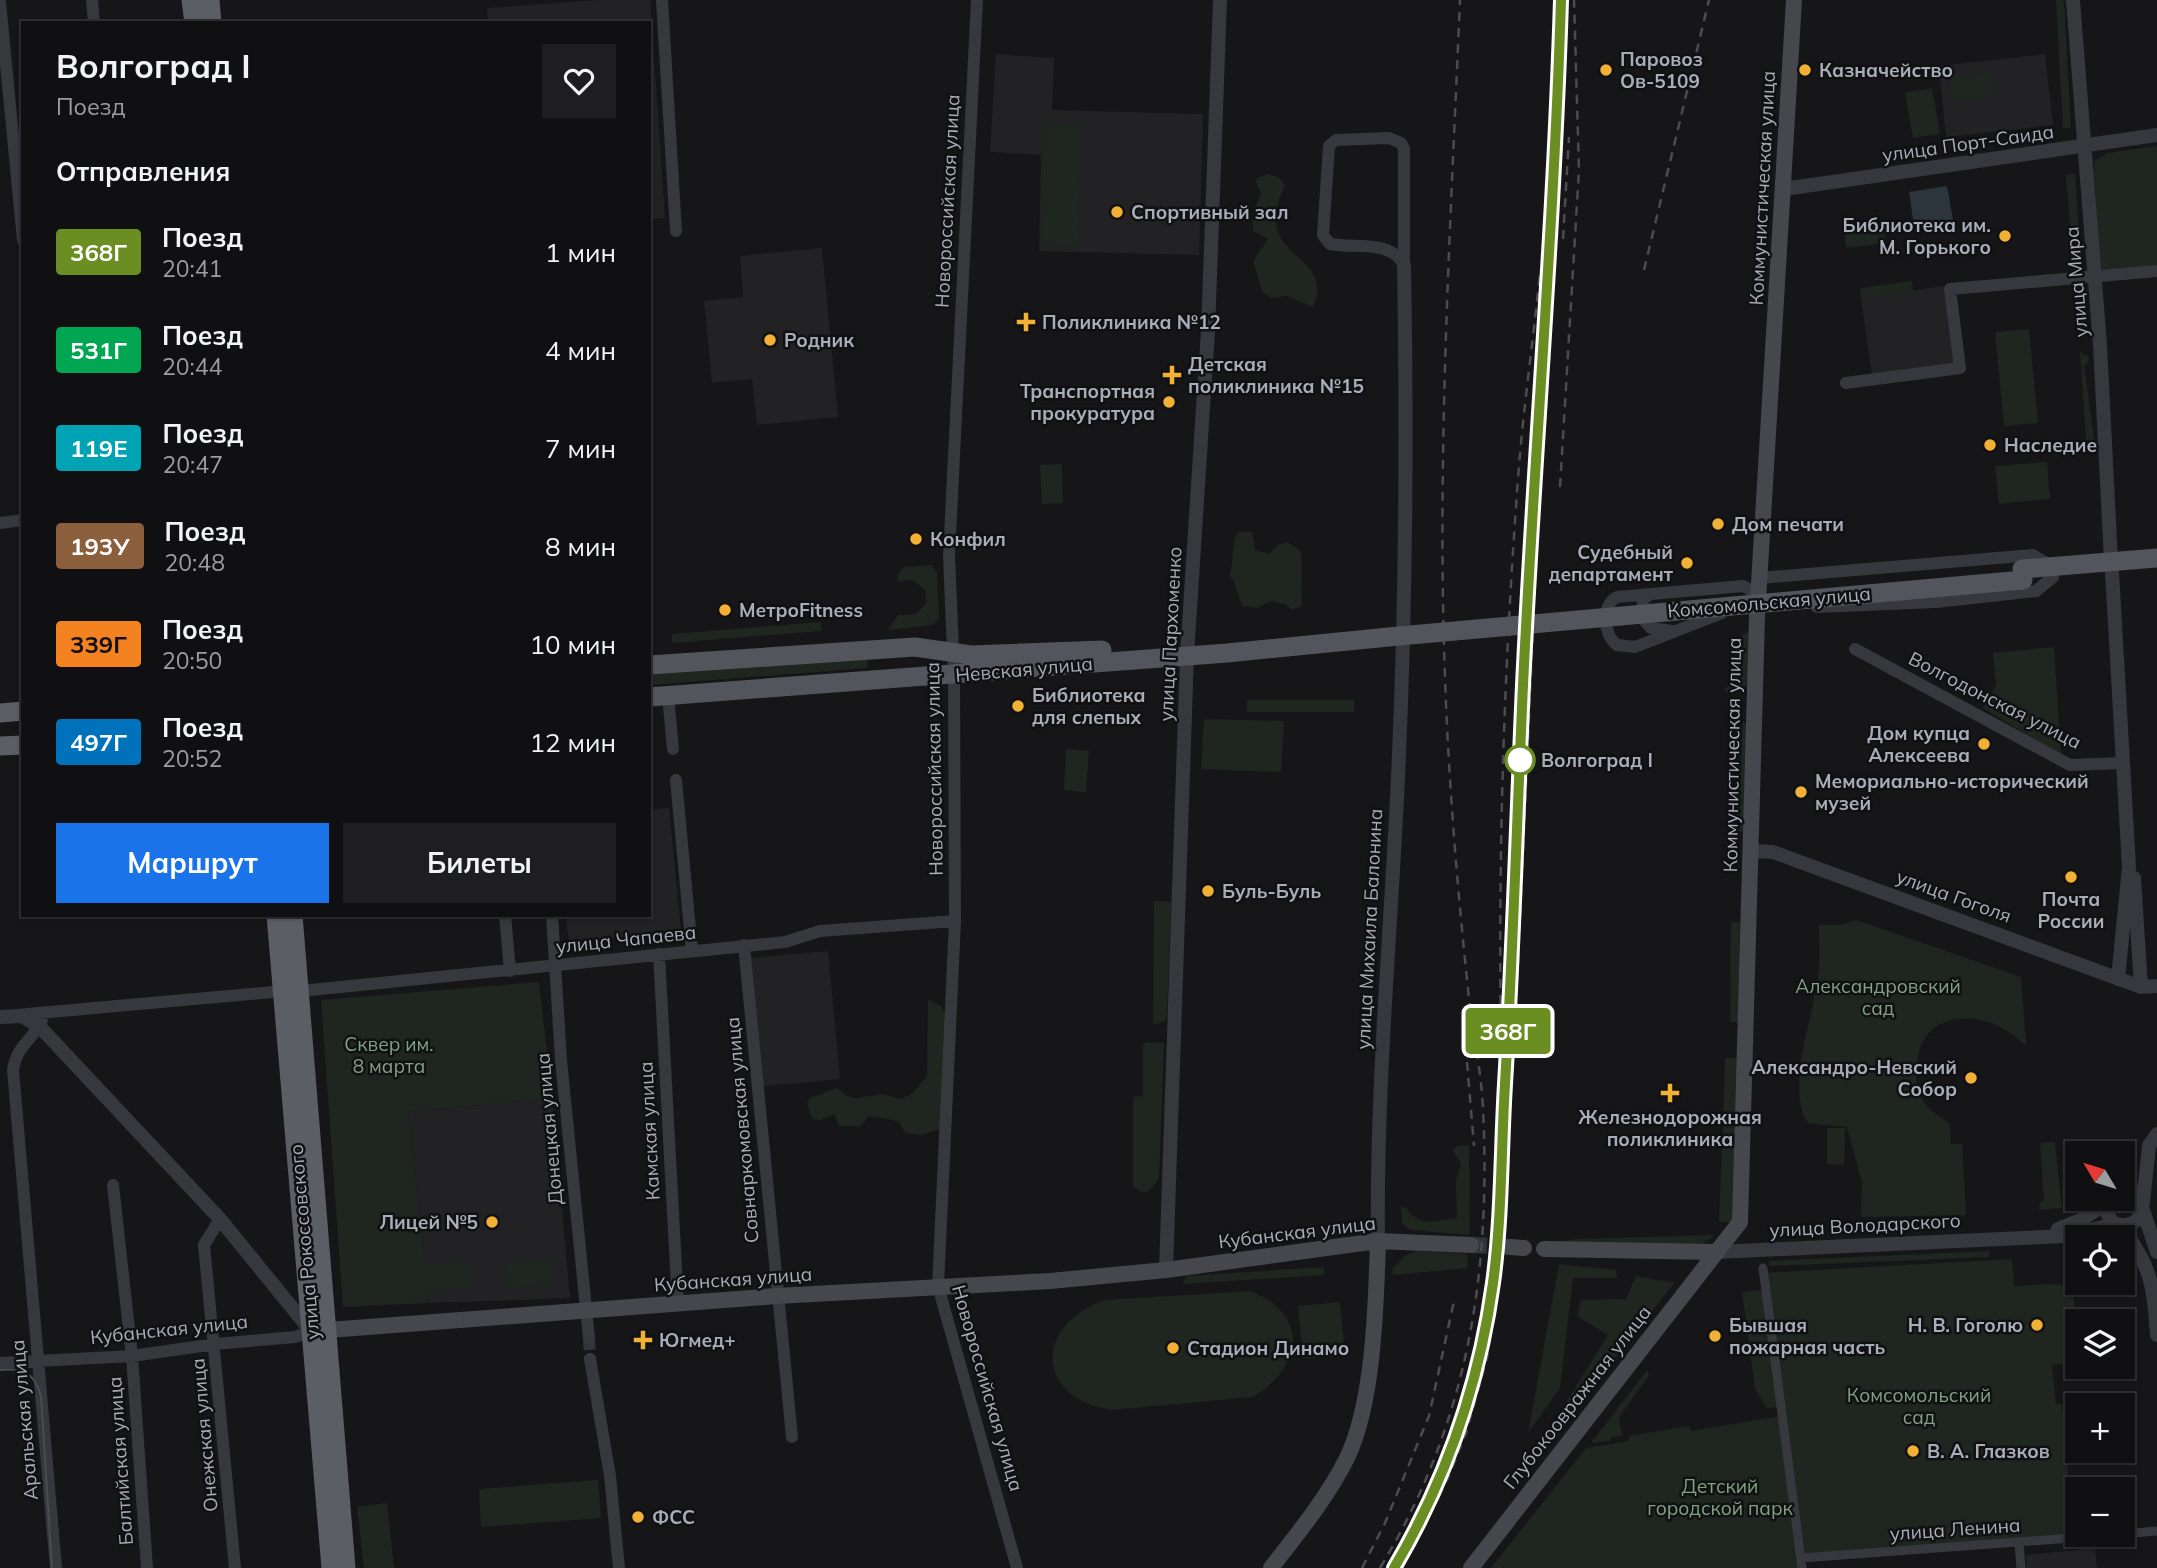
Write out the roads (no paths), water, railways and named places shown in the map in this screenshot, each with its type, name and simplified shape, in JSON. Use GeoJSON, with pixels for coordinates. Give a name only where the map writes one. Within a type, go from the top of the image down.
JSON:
{"type":"FeatureCollection","features":[{"type":"Feature","properties":{"kind":"highway"},"geometry":{"type":"LineString","coordinates":[[191,0],[194,21]]}},
{"type":"Feature","properties":{"kind":"highway"},"geometry":{"type":"LineString","coordinates":[[209,0],[212,21]]}},
{"type":"Feature","properties":{"kind":"highway"},"geometry":{"type":"LineString","coordinates":[[0,713],[21,711]]}},
{"type":"Feature","properties":{"kind":"highway"},"geometry":{"type":"LineString","coordinates":[[0,746],[21,745]]}},
{"type":"Feature","properties":{"kind":"highway","name":"улица Рокоссовского"},"geometry":{"type":"LineString","coordinates":[[276,917],[292,991]]}},
{"type":"Feature","properties":{"kind":"highway","name":"улица Рокоссовского"},"geometry":{"type":"LineString","coordinates":[[293,917],[292,991],[320,1330],[346,1568]]}},
{"type":"Feature","properties":{"kind":"highway","name":"улица Рокоссовского"},"geometry":{"type":"LineString","coordinates":[[320,1330],[331,1568]]}},
{"type":"Feature","properties":{"kind":"main road","name":"Коммунистическая улица"},"geometry":{"type":"LineString","coordinates":[[1717,1252],[1740,1222],[1757,603],[1794,0]]}},
{"type":"Feature","properties":{"kind":"main road","name":"Комсомольская улица"},"geometry":{"type":"LineString","coordinates":[[1399,632],[2052,572],[2157,558]]}},
{"type":"Feature","properties":{"kind":"main road","name":"Невская улица"},"geometry":{"type":"LineString","coordinates":[[659,696],[881,678],[954,675],[1288,639],[1399,632]]}},
{"type":"Feature","properties":{"kind":"main road","name":"Невская улица"},"geometry":{"type":"LineString","coordinates":[[651,664],[915,647],[971,656],[1187,650]]}},
{"type":"Feature","properties":{"kind":"main road"},"geometry":{"type":"LineString","coordinates":[[877,649],[891,660],[881,678]]}},
{"type":"Feature","properties":{"kind":"main road","name":"Кубанская улица"},"geometry":{"type":"LineString","coordinates":[[320,1330],[777,1296],[1050,1281],[1166,1270],[1378,1241],[1471,1245]]}},
{"type":"Feature","properties":{"kind":"main road","name":"улица Михаила Балонина"},"geometry":{"type":"LineString","coordinates":[[1271,1568],[1322,1501],[1348,1455],[1370,1362],[1378,1241]]}},
{"type":"Feature","properties":{"kind":"main road"},"geometry":{"type":"LineString","coordinates":[[1544,1249],[1717,1252]]}},
{"type":"Feature","properties":{"kind":"main road","name":"Глубокоовражная улица"},"geometry":{"type":"LineString","coordinates":[[1471,1568],[1717,1252]]}},
{"type":"Feature","properties":{"kind":"street"},"geometry":{"type":"LineString","coordinates":[[92,0],[94,21]]}},
{"type":"Feature","properties":{"kind":"street"},"geometry":{"type":"LineString","coordinates":[[662,0],[676,231]]}},
{"type":"Feature","properties":{"kind":"street","name":"Новороссийская улица"},"geometry":{"type":"LineString","coordinates":[[977,0],[967,144],[949,555],[954,675],[955,921],[938,1286],[1017,1568]]}},
{"type":"Feature","properties":{"kind":"street","name":"улица Пархоменко"},"geometry":{"type":"LineString","coordinates":[[1166,1270],[1187,650],[1208,331],[1220,0]]}},
{"type":"Feature","properties":{"kind":"street","name":"улица Мира"},"geometry":{"type":"LineString","coordinates":[[2073,0],[2094,277],[2129,867],[2118,979]]}},
{"type":"Feature","properties":{"kind":"street"},"geometry":{"type":"LineString","coordinates":[[0,1],[21,219]]}},
{"type":"Feature","properties":{"kind":"street","name":"улица Порт-Саида"},"geometry":{"type":"LineString","coordinates":[[1784,189],[2157,135]]}},
{"type":"Feature","properties":{"kind":"street"},"geometry":{"type":"LineString","coordinates":[[1388,138],[1401,143],[1404,149],[1404,265],[1399,256],[1388,249],[1335,245],[1325,240],[1327,152],[1336,140],[1388,138]]}},
{"type":"Feature","properties":{"kind":"street","name":"улица Михаила Балонина"},"geometry":{"type":"LineString","coordinates":[[1378,1241],[1378,1130],[1398,776],[1408,491],[1404,265]]}},
{"type":"Feature","properties":{"kind":"street"},"geometry":{"type":"LineString","coordinates":[[1846,383],[1960,368],[1950,289],[2157,271]]}},
{"type":"Feature","properties":{"kind":"street"},"geometry":{"type":"LineString","coordinates":[[0,523],[21,520]]}},
{"type":"Feature","properties":{"kind":"street"},"geometry":{"type":"LineString","coordinates":[[2033,555],[2052,572],[2037,591],[1943,602],[1757,603],[1715,615],[1629,648],[1611,640],[1606,621],[1612,600],[1743,586],[1751,584],[1759,576],[2033,555]]}},
{"type":"Feature","properties":{"kind":"street"},"geometry":{"type":"LineString","coordinates":[[1743,586],[1757,603]]}},
{"type":"Feature","properties":{"kind":"street"},"geometry":{"type":"LineString","coordinates":[[1651,594],[1643,599],[1642,618],[1651,628],[1674,631]]}},
{"type":"Feature","properties":{"kind":"street","name":"Волгодонская улица"},"geometry":{"type":"LineString","coordinates":[[1855,649],[2070,765],[2122,763]]}},
{"type":"Feature","properties":{"kind":"street"},"geometry":{"type":"LineString","coordinates":[[659,696],[673,749]]}},
{"type":"Feature","properties":{"kind":"street"},"geometry":{"type":"LineString","coordinates":[[676,780],[692,951]]}},
{"type":"Feature","properties":{"kind":"street","name":"улица Гоголя"},"geometry":{"type":"LineString","coordinates":[[1751,851],[1773,852],[2141,987]]}},
{"type":"Feature","properties":{"kind":"street","name":"улица Мира"},"geometry":{"type":"LineString","coordinates":[[2129,867],[2136,886],[2141,987]]}},
{"type":"Feature","properties":{"kind":"street"},"geometry":{"type":"LineString","coordinates":[[505,917],[510,971]]}},
{"type":"Feature","properties":{"kind":"street","name":"Донецкая улица"},"geometry":{"type":"LineString","coordinates":[[552,917],[568,1199],[589,1338]]}},
{"type":"Feature","properties":{"kind":"street","name":"улица Чапаева"},"geometry":{"type":"LineString","coordinates":[[42,1020],[292,991],[785,942],[820,931],[955,921]]}},
{"type":"Feature","properties":{"kind":"street","name":"Совнаркомовская улица"},"geometry":{"type":"LineString","coordinates":[[744,945],[792,1437]]}},
{"type":"Feature","properties":{"kind":"street","name":"Камская улица"},"geometry":{"type":"LineString","coordinates":[[659,954],[678,1305]]}},
{"type":"Feature","properties":{"kind":"street"},"geometry":{"type":"LineString","coordinates":[[2141,987],[2157,986]]}},
{"type":"Feature","properties":{"kind":"street"},"geometry":{"type":"LineString","coordinates":[[5,1017],[22,1016],[42,1020],[320,1330]]}},
{"type":"Feature","properties":{"kind":"street","name":"Аральская улица"},"geometry":{"type":"LineString","coordinates":[[42,1020],[15,1054],[13,1070],[56,1568]]}},
{"type":"Feature","properties":{"kind":"street"},"geometry":{"type":"LineString","coordinates":[[2106,1211],[2118,1225],[2135,1222],[2143,1206],[2149,1146],[2157,1134]]}},
{"type":"Feature","properties":{"kind":"street","name":"Балтийская улица"},"geometry":{"type":"LineString","coordinates":[[113,1185],[132,1356],[147,1568]]}},
{"type":"Feature","properties":{"kind":"street"},"geometry":{"type":"LineString","coordinates":[[2135,1192],[2143,1206],[2157,1252]]}},
{"type":"Feature","properties":{"kind":"street"},"geometry":{"type":"LineString","coordinates":[[2015,1236],[2066,1227],[2091,1211]]}},
{"type":"Feature","properties":{"kind":"street","name":"Онежская улица"},"geometry":{"type":"LineString","coordinates":[[220,1219],[204,1245],[236,1568]]}},
{"type":"Feature","properties":{"kind":"street"},"geometry":{"type":"LineString","coordinates":[[2015,1236],[2065,1236]]}},
{"type":"Feature","properties":{"kind":"street","name":"улица Володарского"},"geometry":{"type":"LineString","coordinates":[[1717,1252],[2015,1236]]}},
{"type":"Feature","properties":{"kind":"street"},"geometry":{"type":"LineString","coordinates":[[2135,1248],[2147,1264],[2154,1296],[2157,1335]]}},
{"type":"Feature","properties":{"kind":"street"},"geometry":{"type":"LineString","coordinates":[[1763,1268],[1802,1563]]}},
{"type":"Feature","properties":{"kind":"street","name":"Кубанская улица"},"geometry":{"type":"LineString","coordinates":[[0,1363],[132,1356],[215,1344],[295,1337],[320,1330]]}},
{"type":"Feature","properties":{"kind":"street"},"geometry":{"type":"LineString","coordinates":[[590,1359],[610,1476],[619,1568]]}},
{"type":"Feature","properties":{"kind":"street"},"geometry":{"type":"LineString","coordinates":[[2135,1533],[2157,1531]]}},
{"type":"Feature","properties":{"kind":"street","name":"улица Ленина"},"geometry":{"type":"LineString","coordinates":[[1802,1563],[2065,1539]]}},
{"type":"Feature","properties":{"kind":"street"},"geometry":{"type":"LineString","coordinates":[[2019,1542],[2021,1568]]}},
{"type":"Feature","properties":{"kind":"tunnel"},"geometry":{"type":"LineString","coordinates":[[1471,1245],[1510,1247]]}},
{"type":"Feature","properties":{"kind":"tunnel"},"geometry":{"type":"LineString","coordinates":[[589,1338],[590,1359]]}},
{"type":"Feature","properties":{"kind":"tram line"},"geometry":{"type":"LineString","coordinates":[[0,1370],[27,1373],[35,1382],[41,1396],[52,1568]]}},
{"type":"Feature","properties":{"kind":"railway"},"geometry":{"type":"LineString","coordinates":[[1380,1568],[1410,1513],[1434,1458],[1453,1403],[1468,1346],[1483,1230],[1483,1108],[1456,861],[1444,646],[1444,404],[1460,0]]}},
{"type":"Feature","properties":{"kind":"railway"},"geometry":{"type":"LineString","coordinates":[[1402,1568],[1448,1478],[1466,1433],[1487,1358],[1501,1265],[1517,986],[1561,0]]}},
{"type":"Feature","properties":{"kind":"railway"},"geometry":{"type":"LineString","coordinates":[[1560,487],[1579,170],[1574,0]]}},
{"type":"Feature","properties":{"kind":"railway"},"geometry":{"type":"LineString","coordinates":[[1644,270],[1709,0]]}},
{"type":"Feature","properties":{"kind":"railway"},"geometry":{"type":"LineString","coordinates":[[1563,239],[1569,137]]}},
{"type":"Feature","properties":{"kind":"railway"},"geometry":{"type":"LineString","coordinates":[[1502,1084],[1502,781],[1508,630],[1520,453],[1540,273]]}},
{"type":"Feature","properties":{"kind":"railway"},"geometry":{"type":"LineString","coordinates":[[1467,1062],[1474,1146]]}},
{"type":"Feature","properties":{"kind":"railway"},"geometry":{"type":"LineString","coordinates":[[1362,1568],[1385,1523],[1429,1416],[1454,1301]]}},
{"type":"Feature","properties":{"kind":"train","name":"368Г"},"geometry":{"type":"LineString","coordinates":[[1394,1568],[1433,1494],[1459,1431],[1480,1355],[1493,1282],[1500,1205],[1513,956],[1538,411],[1548,301],[1561,0]]}},
{"type":"Feature","properties":{"kind":"place","name":"Паровоз Ов-5109"},"geometry":{"type":"Point","coordinates":[1606,70]}},
{"type":"Feature","properties":{"kind":"place","name":"Казначейство"},"geometry":{"type":"Point","coordinates":[1805,70]}},
{"type":"Feature","properties":{"kind":"place","name":"Спортивный зал"},"geometry":{"type":"Point","coordinates":[1117,212]}},
{"type":"Feature","properties":{"kind":"place","name":"Библиотека им. М. Горького"},"geometry":{"type":"Point","coordinates":[2005,236]}},
{"type":"Feature","properties":{"kind":"place","name":"Поликлиника №12"},"geometry":{"type":"Point","coordinates":[1026,322]}},
{"type":"Feature","properties":{"kind":"place","name":"Родник"},"geometry":{"type":"Point","coordinates":[770,340]}},
{"type":"Feature","properties":{"kind":"place","name":"Детская поликлиника №15"},"geometry":{"type":"Point","coordinates":[1172,375]}},
{"type":"Feature","properties":{"kind":"place","name":"Транспортная прокуратура"},"geometry":{"type":"Point","coordinates":[1169,402]}},
{"type":"Feature","properties":{"kind":"place","name":"Наследие"},"geometry":{"type":"Point","coordinates":[1990,445]}},
{"type":"Feature","properties":{"kind":"place","name":"Дом печати"},"geometry":{"type":"Point","coordinates":[1718,524]}},
{"type":"Feature","properties":{"kind":"place","name":"Конфил"},"geometry":{"type":"Point","coordinates":[916,539]}},
{"type":"Feature","properties":{"kind":"place","name":"Судебный департамент"},"geometry":{"type":"Point","coordinates":[1687,563]}},
{"type":"Feature","properties":{"kind":"place","name":"МетроFitness"},"geometry":{"type":"Point","coordinates":[725,610]}},
{"type":"Feature","properties":{"kind":"place","name":"Библиотека для слепых"},"geometry":{"type":"Point","coordinates":[1018,706]}},
{"type":"Feature","properties":{"kind":"place","name":"Дом купца Алексеева"},"geometry":{"type":"Point","coordinates":[1984,744]}},
{"type":"Feature","properties":{"kind":"place","name":"Волгоград I"},"geometry":{"type":"Point","coordinates":[1520,760]}},
{"type":"Feature","properties":{"kind":"place","name":"Мемориально-исторический музей"},"geometry":{"type":"Point","coordinates":[1801,792]}},
{"type":"Feature","properties":{"kind":"place","name":"Почта России"},"geometry":{"type":"Point","coordinates":[2071,877]}},
{"type":"Feature","properties":{"kind":"place","name":"Буль-Буль"},"geometry":{"type":"Point","coordinates":[1208,891]}},
{"type":"Feature","properties":{"kind":"place","name":"Александро-Невский Собор"},"geometry":{"type":"Point","coordinates":[1971,1078]}},
{"type":"Feature","properties":{"kind":"place","name":"Железнодорожная поликлиника"},"geometry":{"type":"Point","coordinates":[1670,1093]}},
{"type":"Feature","properties":{"kind":"place","name":"Лицей №5"},"geometry":{"type":"Point","coordinates":[492,1222]}},
{"type":"Feature","properties":{"kind":"place","name":"Н. В. Гоголю"},"geometry":{"type":"Point","coordinates":[2037,1325]}},
{"type":"Feature","properties":{"kind":"place","name":"Бывшая пожарная часть"},"geometry":{"type":"Point","coordinates":[1715,1336]}},
{"type":"Feature","properties":{"kind":"place","name":"Югмед+"},"geometry":{"type":"Point","coordinates":[643,1340]}},
{"type":"Feature","properties":{"kind":"place","name":"Стадион Динамо"},"geometry":{"type":"Point","coordinates":[1173,1348]}},
{"type":"Feature","properties":{"kind":"place","name":"В. А. Глазков"},"geometry":{"type":"Point","coordinates":[1913,1451]}},
{"type":"Feature","properties":{"kind":"place","name":"ФСС"},"geometry":{"type":"Point","coordinates":[638,1517]}},
{"type":"Feature","properties":{"kind":"park label","name":"Александровский сад"},"geometry":{"type":"Point","coordinates":[1878,997]}},
{"type":"Feature","properties":{"kind":"park label","name":"Сквер им. 8 марта"},"geometry":{"type":"Point","coordinates":[389,1055]}},
{"type":"Feature","properties":{"kind":"park label","name":"Комсомольский сад"},"geometry":{"type":"Point","coordinates":[1919,1406]}},
{"type":"Feature","properties":{"kind":"park label","name":"Детский городской парк"},"geometry":{"type":"Point","coordinates":[1720,1497]}}]}
